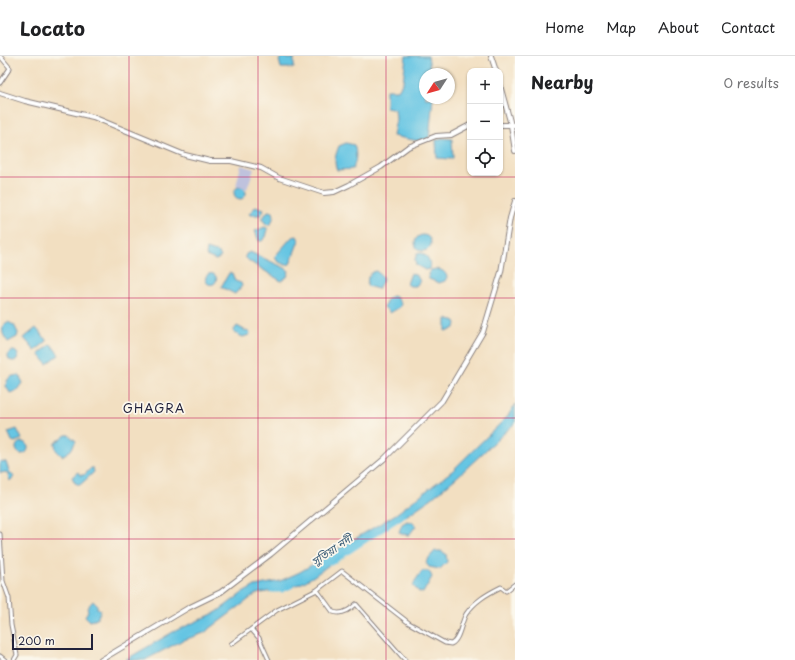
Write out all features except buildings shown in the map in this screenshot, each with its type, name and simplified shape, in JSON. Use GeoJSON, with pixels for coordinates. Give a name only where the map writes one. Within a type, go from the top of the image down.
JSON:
{"type":"FeatureCollection","features":[{"type":"Feature","properties":{"kind":"street"},"geometry":{"type":"LineString","coordinates":[[0,56],[10,68],[0,82]]}},
{"type":"Feature","properties":{"kind":"street"},"geometry":{"type":"LineString","coordinates":[[491,56],[495,68]]}},
{"type":"Feature","properties":{"kind":"street"},"geometry":{"type":"LineString","coordinates":[[0,93],[25,102],[93,117],[185,155],[210,161],[231,161],[261,168],[279,178],[324,193],[334,192],[349,185],[381,167],[408,147],[436,136],[451,135],[467,127]]}},
{"type":"Feature","properties":{"kind":"street"},"geometry":{"type":"LineString","coordinates":[[503,94],[513,125],[515,151]]}},
{"type":"Feature","properties":{"kind":"street"},"geometry":{"type":"LineString","coordinates":[[101,660],[188,608],[221,592],[265,559],[384,459],[442,401],[483,332],[501,272],[510,218],[515,201]]}},
{"type":"Feature","properties":{"kind":"street"},"geometry":{"type":"LineString","coordinates":[[0,534],[3,581],[9,598],[10,625],[17,655],[14,660]]}},
{"type":"Feature","properties":{"kind":"street"},"geometry":{"type":"LineString","coordinates":[[231,644],[277,610],[317,590],[342,571],[409,623],[445,643],[451,644],[456,640],[462,621],[476,602],[495,590],[501,588],[506,591],[515,584]]}},
{"type":"Feature","properties":{"kind":"street"},"geometry":{"type":"LineString","coordinates":[[317,590],[333,612],[340,613],[350,609],[356,604],[404,660]]}},
{"type":"Feature","properties":{"kind":"street"},"geometry":{"type":"LineString","coordinates":[[251,629],[259,638],[269,660]]}},
{"type":"Feature","properties":{"kind":"street"},"geometry":{"type":"LineString","coordinates":[[0,656],[5,660]]}},
{"type":"Feature","properties":{"kind":"shaded area"},"geometry":{"type":"Polygon","coordinates":[[[241,165],[254,169],[247,189],[236,186],[241,165]]]}},
{"type":"Feature","properties":{"kind":"water"},"geometry":{"type":"Polygon","coordinates":[[[284,56],[289,59],[294,58],[294,68],[281,68],[279,60],[284,56]]]}},
{"type":"Feature","properties":{"kind":"water"},"geometry":{"type":"Polygon","coordinates":[[[406,56],[428,56],[430,68],[419,68],[419,104],[432,104],[429,138],[418,141],[393,136],[396,119],[395,109],[386,107],[386,90],[398,90],[403,82],[406,56]]]}},
{"type":"Feature","properties":{"kind":"water"},"geometry":{"type":"Polygon","coordinates":[[[442,138],[452,139],[453,158],[451,159],[437,158],[436,140],[442,138]]]}},
{"type":"Feature","properties":{"kind":"water"},"geometry":{"type":"Polygon","coordinates":[[[346,143],[354,145],[356,151],[353,169],[337,170],[335,158],[339,146],[346,143]]]}},
{"type":"Feature","properties":{"kind":"water"},"geometry":{"type":"Polygon","coordinates":[[[238,187],[242,187],[246,193],[242,199],[238,199],[234,195],[234,191],[238,187]]]}},
{"type":"Feature","properties":{"kind":"water"},"geometry":{"type":"Polygon","coordinates":[[[256,206],[264,209],[261,215],[250,215],[249,214],[256,206]]]}},
{"type":"Feature","properties":{"kind":"water"},"geometry":{"type":"Polygon","coordinates":[[[268,211],[273,212],[274,216],[271,224],[267,225],[262,219],[268,211]]]}},
{"type":"Feature","properties":{"kind":"water"},"geometry":{"type":"Polygon","coordinates":[[[265,227],[268,229],[266,237],[262,241],[259,241],[255,231],[265,227]]]}},
{"type":"Feature","properties":{"kind":"water"},"geometry":{"type":"Polygon","coordinates":[[[423,235],[429,237],[431,243],[429,249],[423,251],[417,249],[415,243],[417,237],[423,235]]]}},
{"type":"Feature","properties":{"kind":"water"},"geometry":{"type":"Polygon","coordinates":[[[297,236],[299,240],[290,264],[285,265],[277,261],[275,256],[292,237],[297,236]]]}},
{"type":"Feature","properties":{"kind":"water"},"geometry":{"type":"Polygon","coordinates":[[[207,249],[219,253],[221,257],[216,260],[206,256],[207,249]]]}},
{"type":"Feature","properties":{"kind":"water"},"geometry":{"type":"Polygon","coordinates":[[[250,252],[285,268],[289,271],[287,277],[281,281],[249,261],[245,257],[246,254],[250,252]]]}},
{"type":"Feature","properties":{"kind":"water"},"geometry":{"type":"Polygon","coordinates":[[[421,253],[428,259],[430,264],[429,269],[425,270],[416,265],[415,259],[417,254],[421,253]]]}},
{"type":"Feature","properties":{"kind":"water"},"geometry":{"type":"Polygon","coordinates":[[[431,270],[442,270],[445,273],[447,277],[445,281],[439,283],[429,279],[428,274],[431,270]]]}},
{"type":"Feature","properties":{"kind":"water"},"geometry":{"type":"Polygon","coordinates":[[[376,271],[382,276],[383,280],[378,289],[367,286],[368,277],[372,272],[376,271]]]}},
{"type":"Feature","properties":{"kind":"water"},"geometry":{"type":"Polygon","coordinates":[[[211,273],[215,275],[217,279],[215,283],[211,285],[207,283],[205,279],[207,275],[211,273]]]}},
{"type":"Feature","properties":{"kind":"water"},"geometry":{"type":"Polygon","coordinates":[[[229,273],[232,273],[235,281],[241,283],[242,286],[235,294],[221,287],[229,273]]]}},
{"type":"Feature","properties":{"kind":"water"},"geometry":{"type":"Polygon","coordinates":[[[411,273],[417,276],[420,281],[416,286],[410,286],[407,284],[411,273]]]}},
{"type":"Feature","properties":{"kind":"water"},"geometry":{"type":"Polygon","coordinates":[[[392,296],[396,297],[401,304],[400,307],[390,313],[384,307],[388,298],[392,296]]]}},
{"type":"Feature","properties":{"kind":"water"},"geometry":{"type":"Polygon","coordinates":[[[446,319],[454,320],[456,323],[455,328],[446,331],[446,319]]]}},
{"type":"Feature","properties":{"kind":"water"},"geometry":{"type":"Polygon","coordinates":[[[8,322],[14,325],[18,333],[17,337],[8,342],[4,335],[3,327],[4,324],[8,322]]]}},
{"type":"Feature","properties":{"kind":"water"},"geometry":{"type":"Polygon","coordinates":[[[237,326],[250,333],[249,335],[243,337],[234,333],[237,326]]]}},
{"type":"Feature","properties":{"kind":"water"},"geometry":{"type":"Polygon","coordinates":[[[36,328],[47,341],[35,351],[24,338],[36,328]]]}},
{"type":"Feature","properties":{"kind":"water"},"geometry":{"type":"Polygon","coordinates":[[[51,344],[59,355],[47,364],[39,354],[51,344]]]}},
{"type":"Feature","properties":{"kind":"water"},"geometry":{"type":"Polygon","coordinates":[[[13,351],[18,356],[13,361],[8,356],[13,351]]]}},
{"type":"Feature","properties":{"kind":"water"},"geometry":{"type":"Polygon","coordinates":[[[19,375],[23,383],[18,390],[10,393],[6,386],[8,379],[19,375]]]}},
{"type":"Feature","properties":{"kind":"water"},"geometry":{"type":"Polygon","coordinates":[[[515,404],[515,423],[457,477],[432,498],[409,514],[359,543],[302,583],[288,588],[256,594],[204,633],[181,641],[145,660],[125,660],[173,632],[217,612],[241,594],[255,586],[280,581],[300,572],[396,514],[452,471],[508,416],[515,404]]]}},
{"type":"Feature","properties":{"kind":"water"},"geometry":{"type":"Polygon","coordinates":[[[17,429],[22,439],[15,442],[12,441],[8,432],[17,429]]]}},
{"type":"Feature","properties":{"kind":"water"},"geometry":{"type":"Polygon","coordinates":[[[66,435],[69,435],[76,441],[71,450],[62,456],[56,450],[55,443],[66,435]]]}},
{"type":"Feature","properties":{"kind":"water"},"geometry":{"type":"Polygon","coordinates":[[[22,442],[26,444],[28,448],[26,452],[22,454],[18,452],[16,448],[18,444],[22,442]]]}},
{"type":"Feature","properties":{"kind":"water"},"geometry":{"type":"Polygon","coordinates":[[[0,461],[6,462],[9,471],[14,477],[10,481],[7,472],[0,473],[0,461]]]}},
{"type":"Feature","properties":{"kind":"water"},"geometry":{"type":"Polygon","coordinates":[[[91,468],[93,468],[94,472],[80,485],[75,483],[72,477],[78,472],[80,475],[84,475],[91,468]]]}},
{"type":"Feature","properties":{"kind":"water"},"geometry":{"type":"Polygon","coordinates":[[[407,521],[412,522],[416,526],[409,535],[401,534],[399,532],[402,524],[407,521]]]}},
{"type":"Feature","properties":{"kind":"water"},"geometry":{"type":"Polygon","coordinates":[[[435,551],[441,551],[446,554],[447,562],[440,569],[429,567],[426,563],[435,551]]]}},
{"type":"Feature","properties":{"kind":"water"},"geometry":{"type":"Polygon","coordinates":[[[422,571],[429,571],[432,577],[423,593],[419,592],[413,586],[422,571]]]}},
{"type":"Feature","properties":{"kind":"water"},"geometry":{"type":"Polygon","coordinates":[[[93,601],[97,605],[97,608],[101,610],[97,619],[90,621],[85,616],[88,611],[87,608],[93,601]]]}},
{"type":"Feature","properties":{"kind":"waterway","name":"সুতিয়া নদী"},"geometry":{"type":"LineString","coordinates":[[331,563],[404,515]]}},
{"type":"Feature","properties":{"kind":"waterway","name":"সুতিয়া নদী"},"geometry":{"type":"LineString","coordinates":[[272,590],[282,590],[291,586]]}},
{"type":"Feature","properties":{"kind":"district","name":"GHAGRA"},"geometry":{"type":"Point","coordinates":[154,409]}}]}
